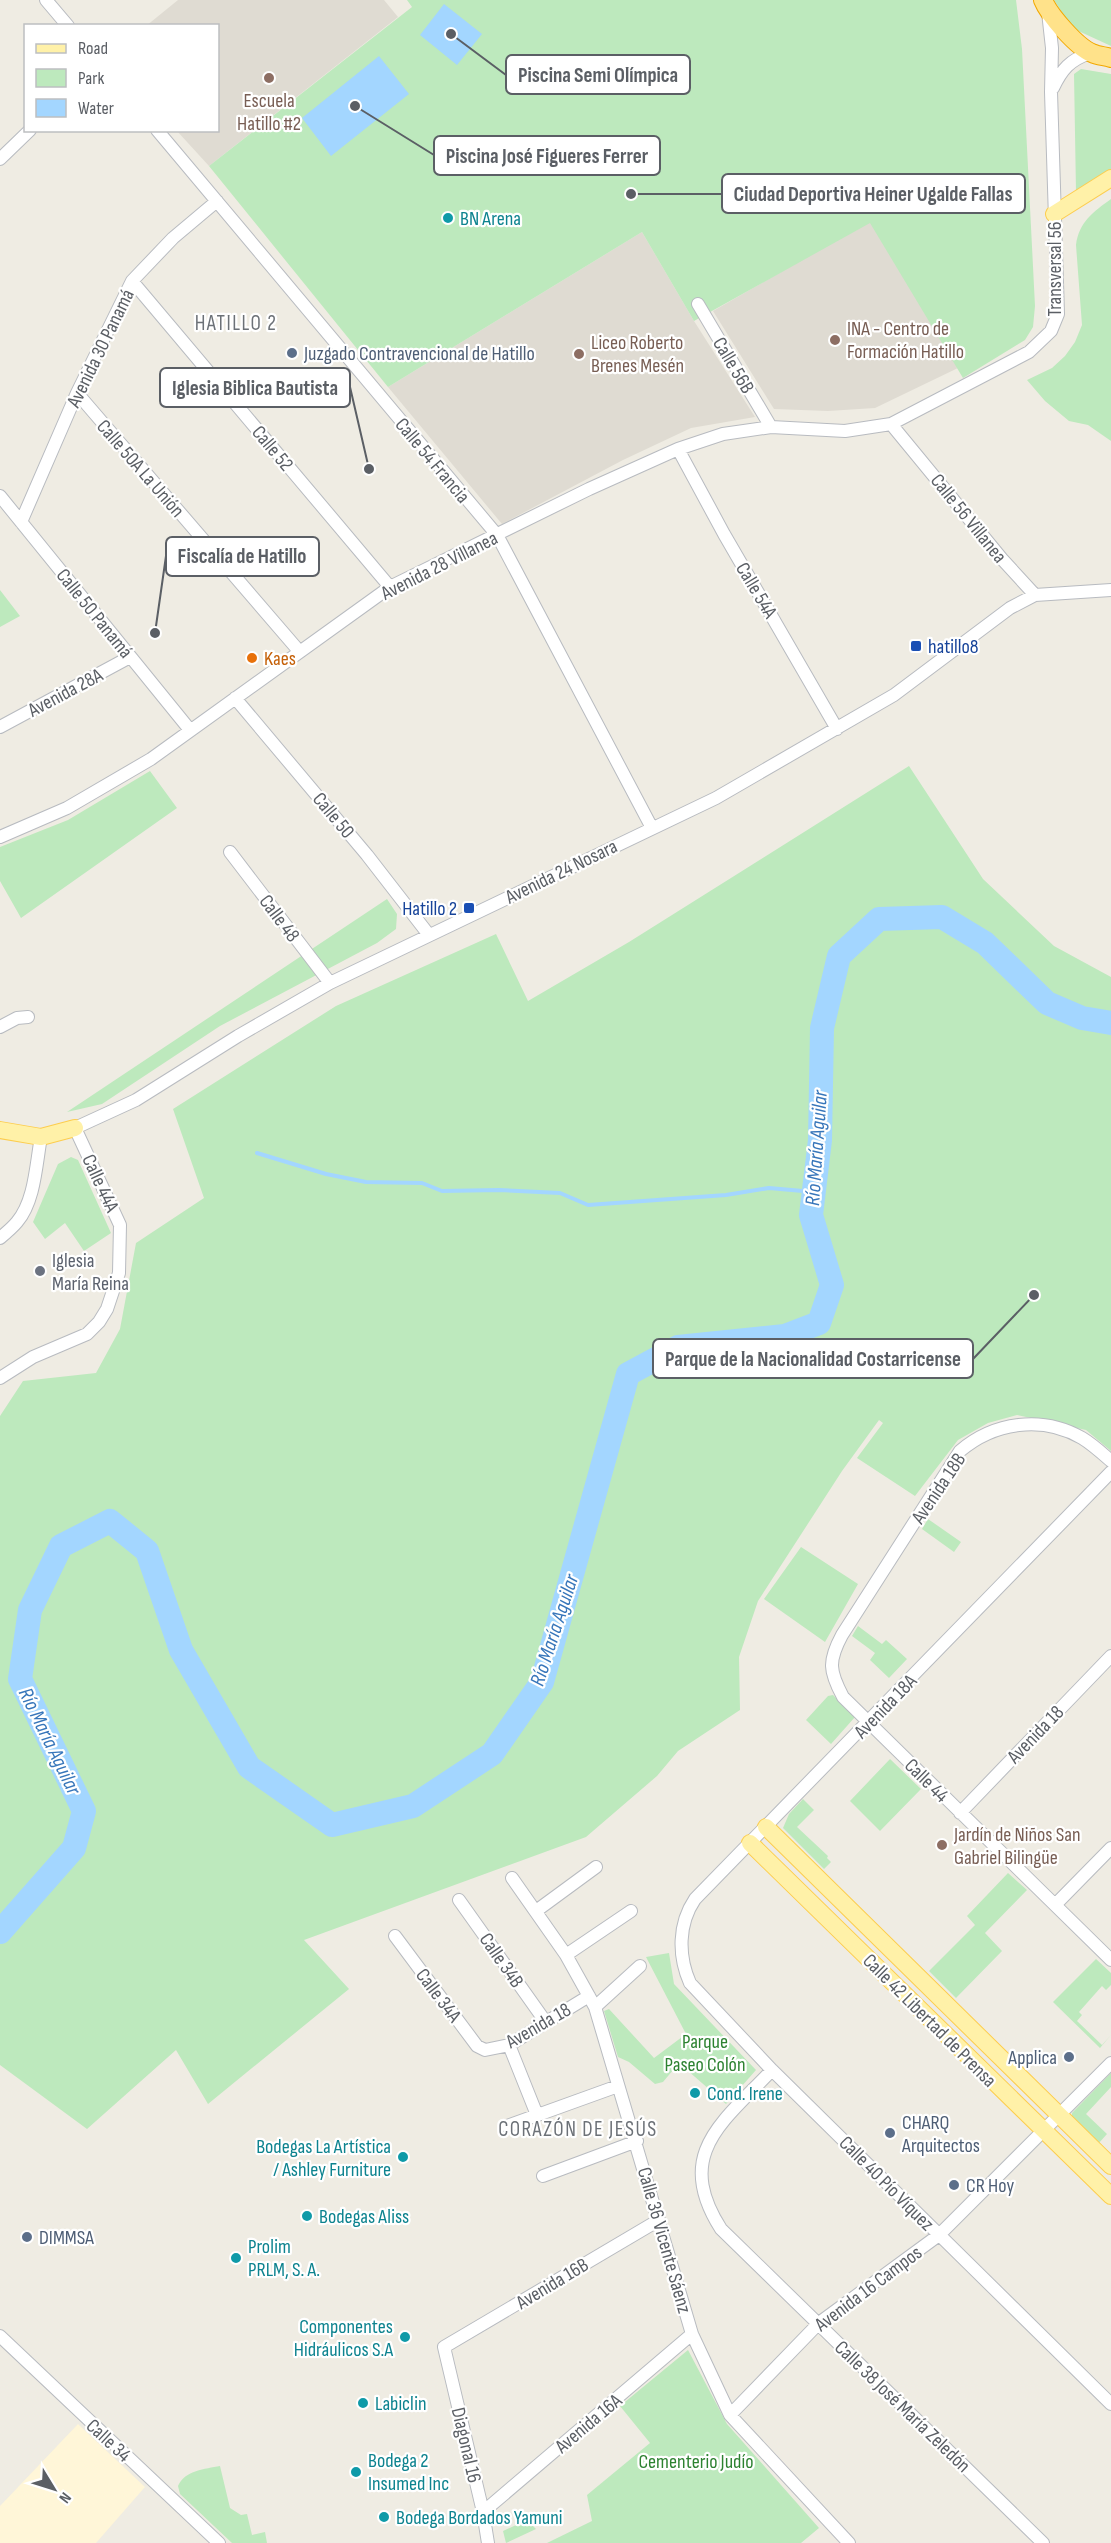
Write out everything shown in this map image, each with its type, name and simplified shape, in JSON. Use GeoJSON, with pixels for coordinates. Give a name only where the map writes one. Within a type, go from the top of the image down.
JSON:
{"type":"FeatureCollection","features":[{"type":"Feature","properties":{"kind":"highway"},"geometry":{"type":"LineString","coordinates":[[1046,5],[1062,28],[1090,53],[1111,58]]}},
{"type":"Feature","properties":{"kind":"main road"},"geometry":{"type":"LineString","coordinates":[[1054,214],[1111,178]]}},
{"type":"Feature","properties":{"kind":"main road"},"geometry":{"type":"LineString","coordinates":[[0,1130],[41,1137],[75,1128]]}},
{"type":"Feature","properties":{"kind":"main road","name":"Calle 42 Libertad de Prensa"},"geometry":{"type":"LineString","coordinates":[[766,1827],[1111,2166]]}},
{"type":"Feature","properties":{"kind":"main road","name":"Calle 42 Libertad de Prensa"},"geometry":{"type":"LineString","coordinates":[[750,1843],[1111,2196]]}},
{"type":"Feature","properties":{"kind":"street"},"geometry":{"type":"LineString","coordinates":[[46,0],[66,24]]}},
{"type":"Feature","properties":{"kind":"street","name":"Transversal 56"},"geometry":{"type":"LineString","coordinates":[[891,424],[1029,352],[1052,331],[1058,314],[1051,92],[1052,48],[1046,5]]}},
{"type":"Feature","properties":{"kind":"street"},"geometry":{"type":"LineString","coordinates":[[1051,92],[1065,67],[1075,58],[1090,53]]}},
{"type":"Feature","properties":{"kind":"street"},"geometry":{"type":"LineString","coordinates":[[0,159],[28,132]]}},
{"type":"Feature","properties":{"kind":"street","name":"Calle 54 Francia"},"geometry":{"type":"LineString","coordinates":[[159,132],[497,535],[652,828]]}},
{"type":"Feature","properties":{"kind":"street","name":"Avenida 30 Panamá"},"geometry":{"type":"LineString","coordinates":[[21,522],[77,393],[132,281],[173,238],[217,201]]}},
{"type":"Feature","properties":{"kind":"street","name":"Calle 52"},"geometry":{"type":"LineString","coordinates":[[132,281],[390,587]]}},
{"type":"Feature","properties":{"kind":"street","name":"Calle 56B"},"geometry":{"type":"LineString","coordinates":[[698,303],[771,427]]}},
{"type":"Feature","properties":{"kind":"street","name":"Calle 50A La Unión"},"geometry":{"type":"LineString","coordinates":[[77,393],[299,651]]}},
{"type":"Feature","properties":{"kind":"street"},"geometry":{"type":"LineString","coordinates":[[904,439],[908,416]]}},
{"type":"Feature","properties":{"kind":"street","name":"Avenida 28 Villanea"},"geometry":{"type":"LineString","coordinates":[[0,837],[67,808],[151,759],[390,587],[589,489],[678,449],[723,434],[771,427],[845,431],[891,424]]}},
{"type":"Feature","properties":{"kind":"street","name":"Calle 56 Villanea"},"geometry":{"type":"LineString","coordinates":[[891,424],[1002,559],[1035,595]]}},
{"type":"Feature","properties":{"kind":"street","name":"Calle 54A"},"geometry":{"type":"LineString","coordinates":[[678,449],[724,534],[837,729]]}},
{"type":"Feature","properties":{"kind":"street","name":"Calle 50 Panamá"},"geometry":{"type":"LineString","coordinates":[[0,496],[190,730]]}},
{"type":"Feature","properties":{"kind":"street"},"geometry":{"type":"LineString","coordinates":[[1035,595],[1111,590]]}},
{"type":"Feature","properties":{"kind":"street","name":"Avenida 24 Nosara"},"geometry":{"type":"LineString","coordinates":[[75,1128],[136,1100],[238,1036],[330,983],[716,798],[894,694],[989,621],[1035,595]]}},
{"type":"Feature","properties":{"kind":"street","name":"Avenida 28A"},"geometry":{"type":"LineString","coordinates":[[0,727],[130,657]]}},
{"type":"Feature","properties":{"kind":"street","name":"Calle 50"},"geometry":{"type":"LineString","coordinates":[[236,698],[360,846],[429,935]]}},
{"type":"Feature","properties":{"kind":"street","name":"Calle 48"},"geometry":{"type":"LineString","coordinates":[[230,852],[330,983]]}},
{"type":"Feature","properties":{"kind":"street"},"geometry":{"type":"LineString","coordinates":[[0,1027],[16,1018],[28,1017]]}},
{"type":"Feature","properties":{"kind":"street","name":"Calle 44A"},"geometry":{"type":"LineString","coordinates":[[0,1378],[33,1357],[87,1334],[99,1322],[107,1309],[119,1273],[120,1225],[75,1128]]}},
{"type":"Feature","properties":{"kind":"street"},"geometry":{"type":"LineString","coordinates":[[0,1238],[24,1212],[32,1185],[41,1137]]}},
{"type":"Feature","properties":{"kind":"street","name":"Avenida 18B"},"geometry":{"type":"LineString","coordinates":[[831,1669],[832,1654],[843,1635],[960,1451],[973,1440],[996,1429],[1038,1424],[1060,1429],[1082,1438],[1111,1461]]}},
{"type":"Feature","properties":{"kind":"street","name":"Avenida 18A"},"geometry":{"type":"LineString","coordinates":[[681,1951],[682,1934],[690,1907],[1111,1472]]}},
{"type":"Feature","properties":{"kind":"street","name":"Avenida 18"},"geometry":{"type":"LineString","coordinates":[[960,1813],[1111,1656]]}},
{"type":"Feature","properties":{"kind":"street","name":"Calle 44"},"geometry":{"type":"LineString","coordinates":[[831,1669],[843,1697],[1111,1960]]}},
{"type":"Feature","properties":{"kind":"street"},"geometry":{"type":"LineString","coordinates":[[1055,1905],[1111,1848]]}},
{"type":"Feature","properties":{"kind":"street"},"geometry":{"type":"LineString","coordinates":[[536,1911],[596,1867]]}},
{"type":"Feature","properties":{"kind":"street","name":"Calle 36 Vicente Sáenz"},"geometry":{"type":"LineString","coordinates":[[512,1878],[566,1955],[592,2001],[637,2141],[692,2334],[730,2415],[849,2543]]}},
{"type":"Feature","properties":{"kind":"street","name":"Calle 34B"},"geometry":{"type":"LineString","coordinates":[[459,1900],[545,2021]]}},
{"type":"Feature","properties":{"kind":"street"},"geometry":{"type":"LineString","coordinates":[[566,1955],[631,1911]]}},
{"type":"Feature","properties":{"kind":"street","name":"Calle 34A"},"geometry":{"type":"LineString","coordinates":[[395,1936],[477,2046],[485,2050]]}},
{"type":"Feature","properties":{"kind":"street","name":"Calle 40 Pío Víquez"},"geometry":{"type":"LineString","coordinates":[[681,1951],[683,1968],[690,1983],[772,2070],[1111,2404]]}},
{"type":"Feature","properties":{"kind":"street","name":"Avenida 18"},"geometry":{"type":"LineString","coordinates":[[485,2050],[509,2045],[545,2021],[592,2001],[640,1966]]}},
{"type":"Feature","properties":{"kind":"street"},"geometry":{"type":"LineString","coordinates":[[509,2045],[537,2115]]}},
{"type":"Feature","properties":{"kind":"street","name":"Avenida 16 Campos"},"geometry":{"type":"LineString","coordinates":[[730,2415],[819,2323],[939,2235],[1111,2063]]}},
{"type":"Feature","properties":{"kind":"street","name":"Calle 38 José María Zeledón"},"geometry":{"type":"LineString","coordinates":[[772,2070],[715,2131],[705,2151],[701,2166],[704,2198],[721,2229],[1043,2543]]}},
{"type":"Feature","properties":{"kind":"street"},"geometry":{"type":"LineString","coordinates":[[507,2126],[618,2086]]}},
{"type":"Feature","properties":{"kind":"street"},"geometry":{"type":"LineString","coordinates":[[543,2176],[637,2141]]}},
{"type":"Feature","properties":{"kind":"street","name":"Avenida 16B"},"geometry":{"type":"LineString","coordinates":[[444,2347],[659,2220]]}},
{"type":"Feature","properties":{"kind":"street","name":"Avenida 16A"},"geometry":{"type":"LineString","coordinates":[[483,2512],[692,2334]]}},
{"type":"Feature","properties":{"kind":"street","name":"Calle 34"},"geometry":{"type":"LineString","coordinates":[[0,2336],[219,2543]]}},
{"type":"Feature","properties":{"kind":"street","name":"Diagonal 16"},"geometry":{"type":"LineString","coordinates":[[444,2347],[483,2512],[488,2543]]}},
{"type":"Feature","properties":{"kind":"shaded area","name":"Escuela Hatillo #2"},"geometry":{"type":"Polygon","coordinates":[[[178,0],[384,0],[398,17],[209,166],[178,132],[219,132],[219,24],[148,24],[178,0]]]}},
{"type":"Feature","properties":{"kind":"shaded area","name":"INA - Centro de Formación Hatillo"},"geometry":{"type":"Polygon","coordinates":[[[870,221],[958,368],[875,408],[828,411],[774,409],[713,311],[870,221]]]}},
{"type":"Feature","properties":{"kind":"shaded area","name":"Liceo Roberto Brenes Mesén"},"geometry":{"type":"Polygon","coordinates":[[[642,232],[694,321],[755,417],[691,428],[623,460],[502,524],[388,387],[642,232]]]}},
{"type":"Feature","properties":{"kind":"shaded area"},"geometry":{"type":"Polygon","coordinates":[[[78,2424],[145,2487],[96,2543],[0,2543],[0,2506],[78,2424]]]}},
{"type":"Feature","properties":{"kind":"green space"},"geometry":{"type":"Polygon","coordinates":[[[407,0],[1016,0],[1022,49],[1035,306],[1033,327],[1025,340],[963,378],[870,223],[694,321],[642,232],[388,387],[209,166],[412,7],[407,0]]]}},
{"type":"Feature","properties":{"kind":"green space"},"geometry":{"type":"Polygon","coordinates":[[[1054,0],[1111,0],[1111,46],[1072,28],[1054,0]]]}},
{"type":"Feature","properties":{"kind":"green space"},"geometry":{"type":"Polygon","coordinates":[[[1081,69],[1111,74],[1111,177],[1076,192],[1074,74],[1081,69]]]}},
{"type":"Feature","properties":{"kind":"green space"},"geometry":{"type":"Polygon","coordinates":[[[1111,199],[1111,441],[1088,425],[1069,421],[1045,401],[1027,380],[1052,368],[1075,342],[1082,325],[1076,245],[1078,237],[1088,218],[1111,199]]]}},
{"type":"Feature","properties":{"kind":"green space"},"geometry":{"type":"Polygon","coordinates":[[[0,590],[20,616],[0,627],[0,590]]]}},
{"type":"Feature","properties":{"kind":"green space"},"geometry":{"type":"Polygon","coordinates":[[[909,766],[983,879],[1054,946],[1111,977],[1111,1451],[1086,1430],[1017,1415],[988,1423],[958,1440],[915,1496],[857,1458],[883,1423],[879,1420],[842,1471],[758,1601],[739,1657],[740,1710],[678,1751],[657,1776],[586,1837],[304,1940],[349,1989],[208,2104],[176,2050],[87,2129],[0,2065],[0,1416],[23,1381],[96,1373],[120,1329],[136,1243],[204,1198],[173,1109],[336,1006],[496,934],[528,1001],[629,942],[909,766]]]}},
{"type":"Feature","properties":{"kind":"green space"},"geometry":{"type":"Polygon","coordinates":[[[150,771],[177,808],[21,918],[0,881],[0,847],[68,820],[150,771]]]}},
{"type":"Feature","properties":{"kind":"green space"},"geometry":{"type":"Polygon","coordinates":[[[387,899],[397,914],[396,929],[377,943],[220,1026],[102,1104],[67,1112],[387,899]]]}},
{"type":"Feature","properties":{"kind":"green space"},"geometry":{"type":"Polygon","coordinates":[[[71,1157],[78,1160],[111,1233],[84,1251],[65,1223],[45,1239],[33,1222],[58,1164],[71,1157]]]}},
{"type":"Feature","properties":{"kind":"green space"},"geometry":{"type":"Polygon","coordinates":[[[928,1519],[961,1542],[954,1552],[922,1529],[928,1519]]]}},
{"type":"Feature","properties":{"kind":"green space"},"geometry":{"type":"Polygon","coordinates":[[[801,1547],[858,1584],[825,1642],[764,1599],[801,1547]]]}},
{"type":"Feature","properties":{"kind":"green space"},"geometry":{"type":"Polygon","coordinates":[[[858,1626],[882,1644],[886,1640],[907,1659],[889,1678],[870,1660],[875,1653],[852,1636],[858,1626]]]}},
{"type":"Feature","properties":{"kind":"green space"},"geometry":{"type":"Polygon","coordinates":[[[833,1695],[855,1717],[831,1744],[806,1720],[828,1696],[833,1695]]]}},
{"type":"Feature","properties":{"kind":"green space"},"geometry":{"type":"Polygon","coordinates":[[[890,1759],[921,1789],[880,1831],[850,1801],[890,1759]]]}},
{"type":"Feature","properties":{"kind":"green space"},"geometry":{"type":"Polygon","coordinates":[[[803,1799],[814,1810],[797,1827],[828,1856],[831,1862],[824,1869],[783,1828],[789,1814],[803,1799]]]}},
{"type":"Feature","properties":{"kind":"green space"},"geometry":{"type":"Polygon","coordinates":[[[1008,1873],[1027,1890],[985,1933],[1002,1951],[956,1998],[929,1971],[975,1925],[967,1916],[1008,1873]]]}},
{"type":"Feature","properties":{"kind":"green space","name":"Parque Paseo Colón"},"geometry":{"type":"Polygon","coordinates":[[[669,1953],[674,1984],[756,2070],[726,2104],[679,2063],[663,2082],[655,2084],[629,2062],[618,2057],[604,2011],[609,2009],[654,2058],[686,2034],[646,1957],[669,1953]]]}},
{"type":"Feature","properties":{"kind":"green space"},"geometry":{"type":"Polygon","coordinates":[[[1096,1959],[1111,1973],[1111,1985],[1106,1990],[1102,1986],[1079,2012],[1082,2015],[1077,2021],[1102,2045],[1111,2035],[1100,2048],[1053,2002],[1096,1959]]]}},
{"type":"Feature","properties":{"kind":"green space"},"geometry":{"type":"Polygon","coordinates":[[[1111,2073],[1111,2087],[1086,2114],[1107,2134],[1098,2144],[1072,2117],[1072,2113],[1111,2073]]]}},
{"type":"Feature","properties":{"kind":"green space","name":"Cementerio Judío"},"geometry":{"type":"Polygon","coordinates":[[[688,2350],[727,2424],[819,2528],[801,2543],[547,2543],[592,2521],[587,2495],[650,2443],[620,2406],[688,2350]]]}},
{"type":"Feature","properties":{"kind":"green space"},"geometry":{"type":"Polygon","coordinates":[[[220,2466],[230,2508],[241,2515],[247,2514],[252,2535],[265,2532],[267,2543],[232,2543],[180,2494],[178,2486],[190,2473],[220,2466]]]}},
{"type":"Feature","properties":{"kind":"green space"},"geometry":{"type":"Polygon","coordinates":[[[527,2520],[536,2529],[506,2543],[503,2531],[527,2520]]]}},
{"type":"Feature","properties":{"kind":"water"},"geometry":{"type":"Polygon","coordinates":[[[444,4],[482,34],[457,65],[420,35],[444,4]]]}},
{"type":"Feature","properties":{"kind":"water"},"geometry":{"type":"Polygon","coordinates":[[[379,56],[409,94],[331,156],[302,118],[379,56]]]}},
{"type":"Feature","properties":{"kind":"waterway","name":"Río María Aguilar"},"geometry":{"type":"LineString","coordinates":[[0,1932],[74,1848],[84,1811],[20,1679],[30,1610],[61,1546],[110,1521],[147,1551],[181,1650],[249,1767],[332,1825],[413,1806],[492,1754],[542,1682],[628,1374],[678,1347],[785,1336],[819,1323],[832,1285],[811,1215],[820,1140],[822,1028],[839,956],[879,919],[942,917],[985,943],[1047,1003],[1082,1018],[1111,1023]]}},
{"type":"Feature","properties":{"kind":"waterway"},"geometry":{"type":"LineString","coordinates":[[257,1153],[326,1174],[366,1182],[422,1183],[442,1191],[499,1190],[560,1193],[588,1205],[726,1195],[769,1188],[814,1192]]}},
{"type":"Feature","properties":{"kind":"place","name":"Piscina Semi Olímpica"},"geometry":{"type":"Point","coordinates":[451,34]}},
{"type":"Feature","properties":{"kind":"place","name":"Escuela Hatillo #2"},"geometry":{"type":"Point","coordinates":[269,78]}},
{"type":"Feature","properties":{"kind":"place","name":"Piscina José Figueres Ferrer"},"geometry":{"type":"Point","coordinates":[355,106]}},
{"type":"Feature","properties":{"kind":"place","name":"Ciudad Deportiva Heiner Ugalde Fallas"},"geometry":{"type":"Point","coordinates":[631,194]}},
{"type":"Feature","properties":{"kind":"place","name":"BN Arena"},"geometry":{"type":"Point","coordinates":[448,218]}},
{"type":"Feature","properties":{"kind":"place","name":"INA - Centro de Formación Hatillo"},"geometry":{"type":"Point","coordinates":[835,340]}},
{"type":"Feature","properties":{"kind":"place","name":"Juzgado Contravencional de Hatillo"},"geometry":{"type":"Point","coordinates":[292,353]}},
{"type":"Feature","properties":{"kind":"place","name":"Liceo Roberto Brenes Mesén"},"geometry":{"type":"Point","coordinates":[579,354]}},
{"type":"Feature","properties":{"kind":"place","name":"Iglesia Biblica Bautista"},"geometry":{"type":"Point","coordinates":[369,469]}},
{"type":"Feature","properties":{"kind":"place","name":"Fiscalía de Hatillo"},"geometry":{"type":"Point","coordinates":[155,633]}},
{"type":"Feature","properties":{"kind":"place","name":"hatillo8"},"geometry":{"type":"Point","coordinates":[916,646]}},
{"type":"Feature","properties":{"kind":"place","name":"Kaes"},"geometry":{"type":"Point","coordinates":[252,658]}},
{"type":"Feature","properties":{"kind":"place","name":"Hatillo 2"},"geometry":{"type":"Point","coordinates":[469,908]}},
{"type":"Feature","properties":{"kind":"place","name":"Iglesia María Reina"},"geometry":{"type":"Point","coordinates":[40,1271]}},
{"type":"Feature","properties":{"kind":"place","name":"Parque de la Nacionalidad Costarricense"},"geometry":{"type":"Point","coordinates":[1034,1295]}},
{"type":"Feature","properties":{"kind":"place","name":"Jardín de Niños San Gabriel Bilingüe"},"geometry":{"type":"Point","coordinates":[942,1845]}},
{"type":"Feature","properties":{"kind":"place","name":"Applica"},"geometry":{"type":"Point","coordinates":[1069,2057]}},
{"type":"Feature","properties":{"kind":"place","name":"Cond. Irene"},"geometry":{"type":"Point","coordinates":[695,2093]}},
{"type":"Feature","properties":{"kind":"place","name":"CHARQ Arquitectos"},"geometry":{"type":"Point","coordinates":[890,2133]}},
{"type":"Feature","properties":{"kind":"place","name":"Bodegas La Artística / Ashley Furniture"},"geometry":{"type":"Point","coordinates":[403,2157]}},
{"type":"Feature","properties":{"kind":"place","name":"CR Hoy"},"geometry":{"type":"Point","coordinates":[954,2185]}},
{"type":"Feature","properties":{"kind":"place","name":"Bodegas Aliss"},"geometry":{"type":"Point","coordinates":[307,2216]}},
{"type":"Feature","properties":{"kind":"place","name":"DIMMSA"},"geometry":{"type":"Point","coordinates":[27,2237]}},
{"type":"Feature","properties":{"kind":"place","name":"Prolim PRLM, S. A."},"geometry":{"type":"Point","coordinates":[236,2258]}},
{"type":"Feature","properties":{"kind":"place","name":"Componentes Hidráulicos S.A"},"geometry":{"type":"Point","coordinates":[405,2337]}},
{"type":"Feature","properties":{"kind":"place","name":"Labiclin"},"geometry":{"type":"Point","coordinates":[363,2403]}},
{"type":"Feature","properties":{"kind":"place","name":"Bodega 2 Insumed Inc"},"geometry":{"type":"Point","coordinates":[356,2472]}},
{"type":"Feature","properties":{"kind":"place","name":"Bodega Bordados Yamuni"},"geometry":{"type":"Point","coordinates":[384,2517]}},
{"type":"Feature","properties":{"kind":"district","name":"HATILLO 2"},"geometry":{"type":"Point","coordinates":[236,323]}},
{"type":"Feature","properties":{"kind":"district","name":"CORAZÓN DE JESÚS"},"geometry":{"type":"Point","coordinates":[578,2129]}}]}
